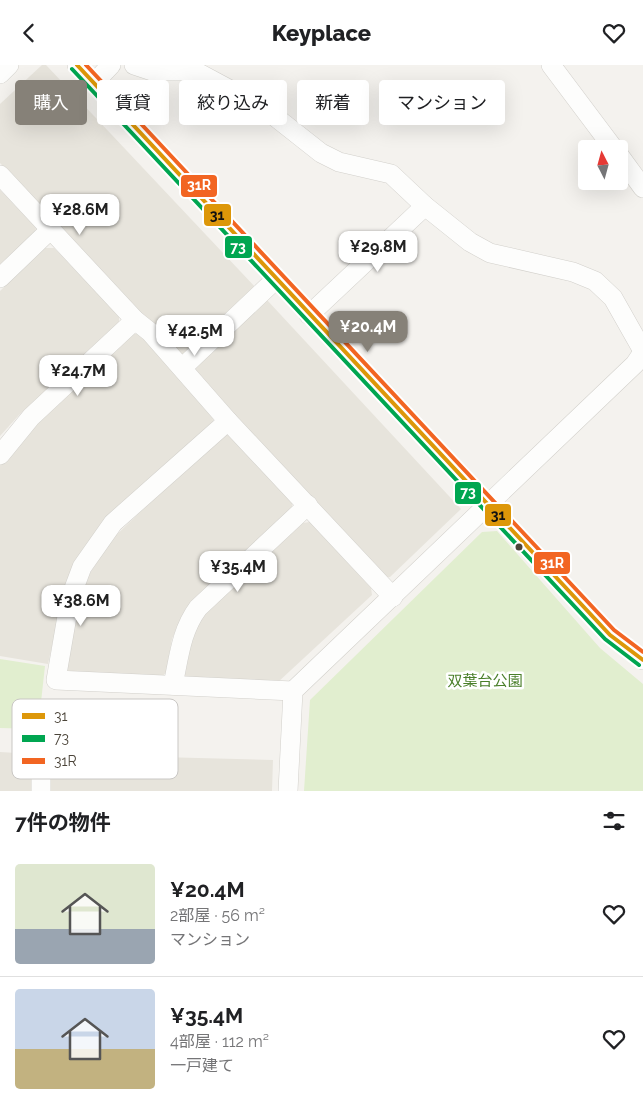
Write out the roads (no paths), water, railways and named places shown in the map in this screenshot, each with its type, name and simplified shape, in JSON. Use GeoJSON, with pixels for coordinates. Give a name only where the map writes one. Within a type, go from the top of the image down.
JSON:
{"type":"FeatureCollection","features":[{"type":"Feature","properties":{"kind":"street"},"geometry":{"type":"LineString","coordinates":[[0,74],[9,65]]}},
{"type":"Feature","properties":{"kind":"street"},"geometry":{"type":"LineString","coordinates":[[77,65],[610,635],[643,660]]}},
{"type":"Feature","properties":{"kind":"street"},"geometry":{"type":"LineString","coordinates":[[94,83],[111,65]]}},
{"type":"Feature","properties":{"kind":"street"},"geometry":{"type":"LineString","coordinates":[[134,65],[152,71],[196,71],[264,108],[327,156],[339,162],[391,174],[425,206],[470,242],[490,253],[573,272],[595,281],[613,298],[643,352],[635,364],[488,504],[394,597],[293,691],[288,791]]}},
{"type":"Feature","properties":{"kind":"street"},"geometry":{"type":"LineString","coordinates":[[551,65],[607,140]]}},
{"type":"Feature","properties":{"kind":"street"},"geometry":{"type":"LineString","coordinates":[[628,167],[643,188]]}},
{"type":"Feature","properties":{"kind":"street"},"geometry":{"type":"LineString","coordinates":[[0,175],[394,597]]}},
{"type":"Feature","properties":{"kind":"street"},"geometry":{"type":"LineString","coordinates":[[309,315],[425,206]]}},
{"type":"Feature","properties":{"kind":"street"},"geometry":{"type":"LineString","coordinates":[[0,278],[50,230]]}},
{"type":"Feature","properties":{"kind":"street"},"geometry":{"type":"LineString","coordinates":[[182,368],[276,279]]}},
{"type":"Feature","properties":{"kind":"street"},"geometry":{"type":"LineString","coordinates":[[0,455],[31,417],[135,320]]}},
{"type":"Feature","properties":{"kind":"street"},"geometry":{"type":"LineString","coordinates":[[228,421],[112,523],[82,567],[70,599],[62,630],[56,680],[293,691]]}},
{"type":"Feature","properties":{"kind":"street"},"geometry":{"type":"LineString","coordinates":[[173,685],[182,637],[189,620],[198,608],[308,505]]}},
{"type":"Feature","properties":{"kind":"park label","name":"双葉台公園"},"geometry":{"type":"Point","coordinates":[485,681]}}]}
